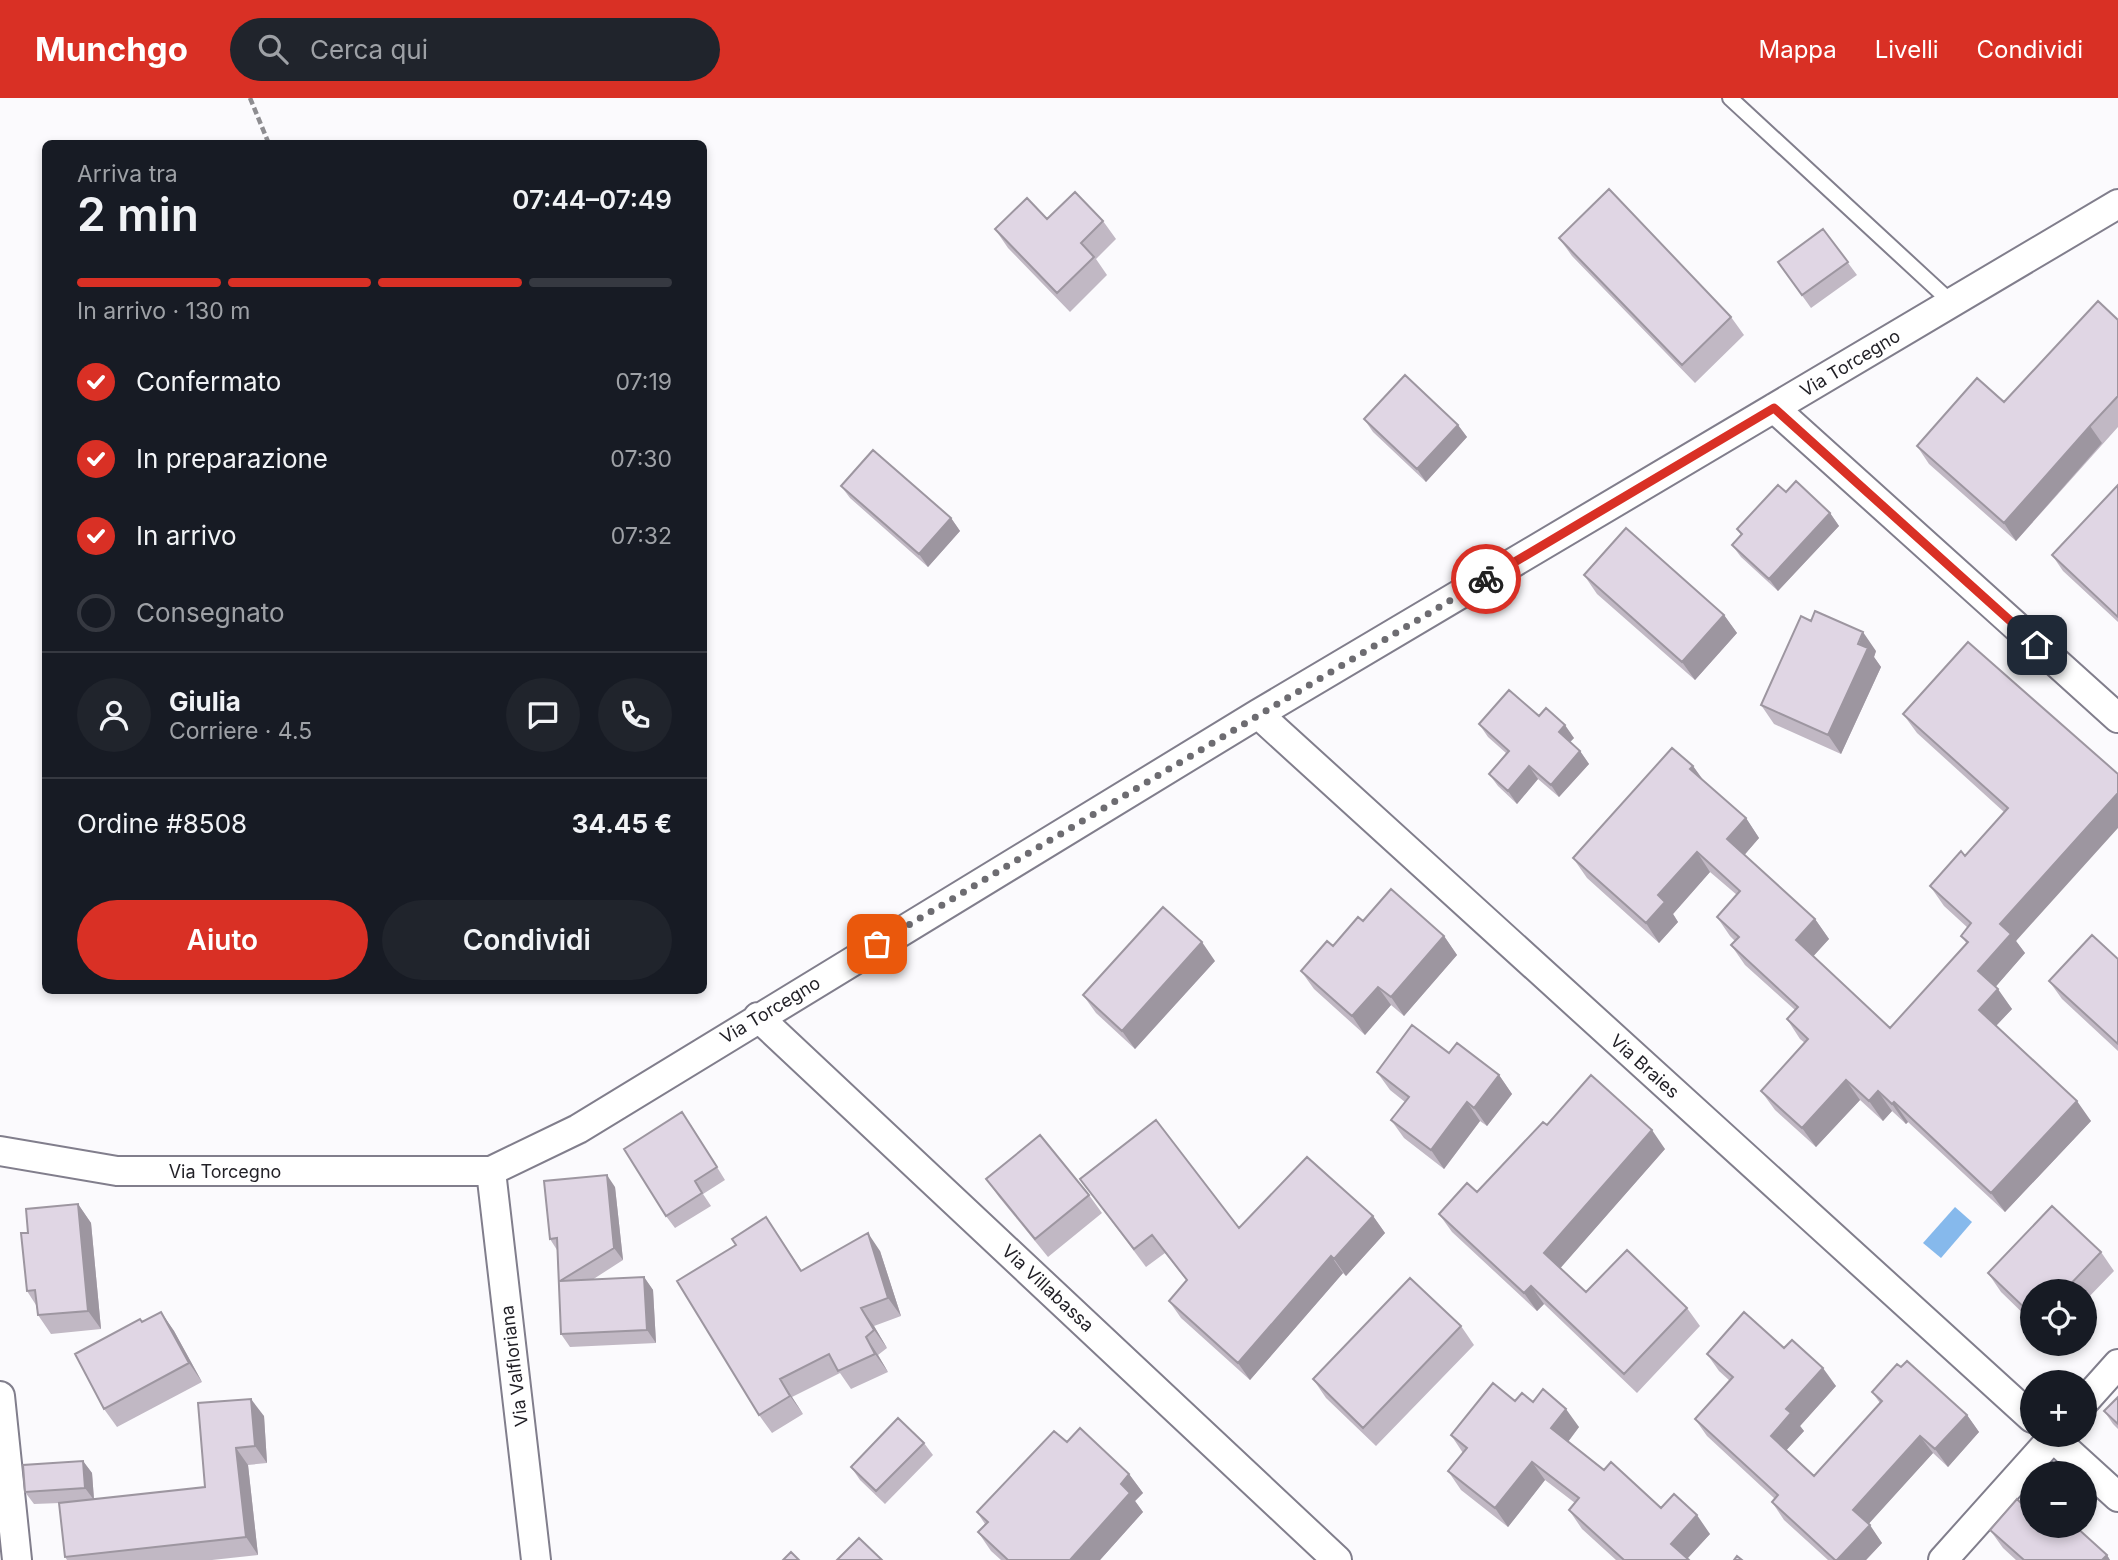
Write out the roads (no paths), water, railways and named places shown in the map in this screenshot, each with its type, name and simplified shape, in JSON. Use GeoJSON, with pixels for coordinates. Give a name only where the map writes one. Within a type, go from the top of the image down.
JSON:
{"type":"FeatureCollection","features":[{"type":"Feature","properties":{"kind":"street","name":"Via Torcegno"},"geometry":{"type":"LineString","coordinates":[[0,1151],[117,1171],[491,1171],[578,1129],[1258,714],[2118,204]]}},
{"type":"Feature","properties":{"kind":"street"},"geometry":{"type":"LineString","coordinates":[[1774,408],[2118,718]]}},
{"type":"Feature","properties":{"kind":"street","name":"Via Braies"},"geometry":{"type":"LineString","coordinates":[[1258,714],[2020,1407]]}},
{"type":"Feature","properties":{"kind":"street","name":"Via Villabassa"},"geometry":{"type":"LineString","coordinates":[[758,1017],[1337,1560]]}},
{"type":"Feature","properties":{"kind":"street","name":"Via Valfloriana"},"geometry":{"type":"LineString","coordinates":[[491,1171],[537,1560]]}},
{"type":"Feature","properties":{"kind":"street"},"geometry":{"type":"LineString","coordinates":[[2097,1387],[2118,1364]]}},
{"type":"Feature","properties":{"kind":"street"},"geometry":{"type":"LineString","coordinates":[[0,1396],[17,1560]]}},
{"type":"Feature","properties":{"kind":"street"},"geometry":{"type":"LineString","coordinates":[[1942,1560],[2043,1447]]}},
{"type":"Feature","properties":{"kind":"street"},"geometry":{"type":"LineString","coordinates":[[2065,1447],[2118,1497]]}},
{"type":"Feature","properties":{"kind":"lane"},"geometry":{"type":"LineString","coordinates":[[1730,98],[1952,303]]}},
{"type":"Feature","properties":{"kind":"water"},"geometry":{"type":"Polygon","coordinates":[[[1955,1207],[1972,1222],[1941,1258],[1923,1243],[1955,1207]]]}}]}
